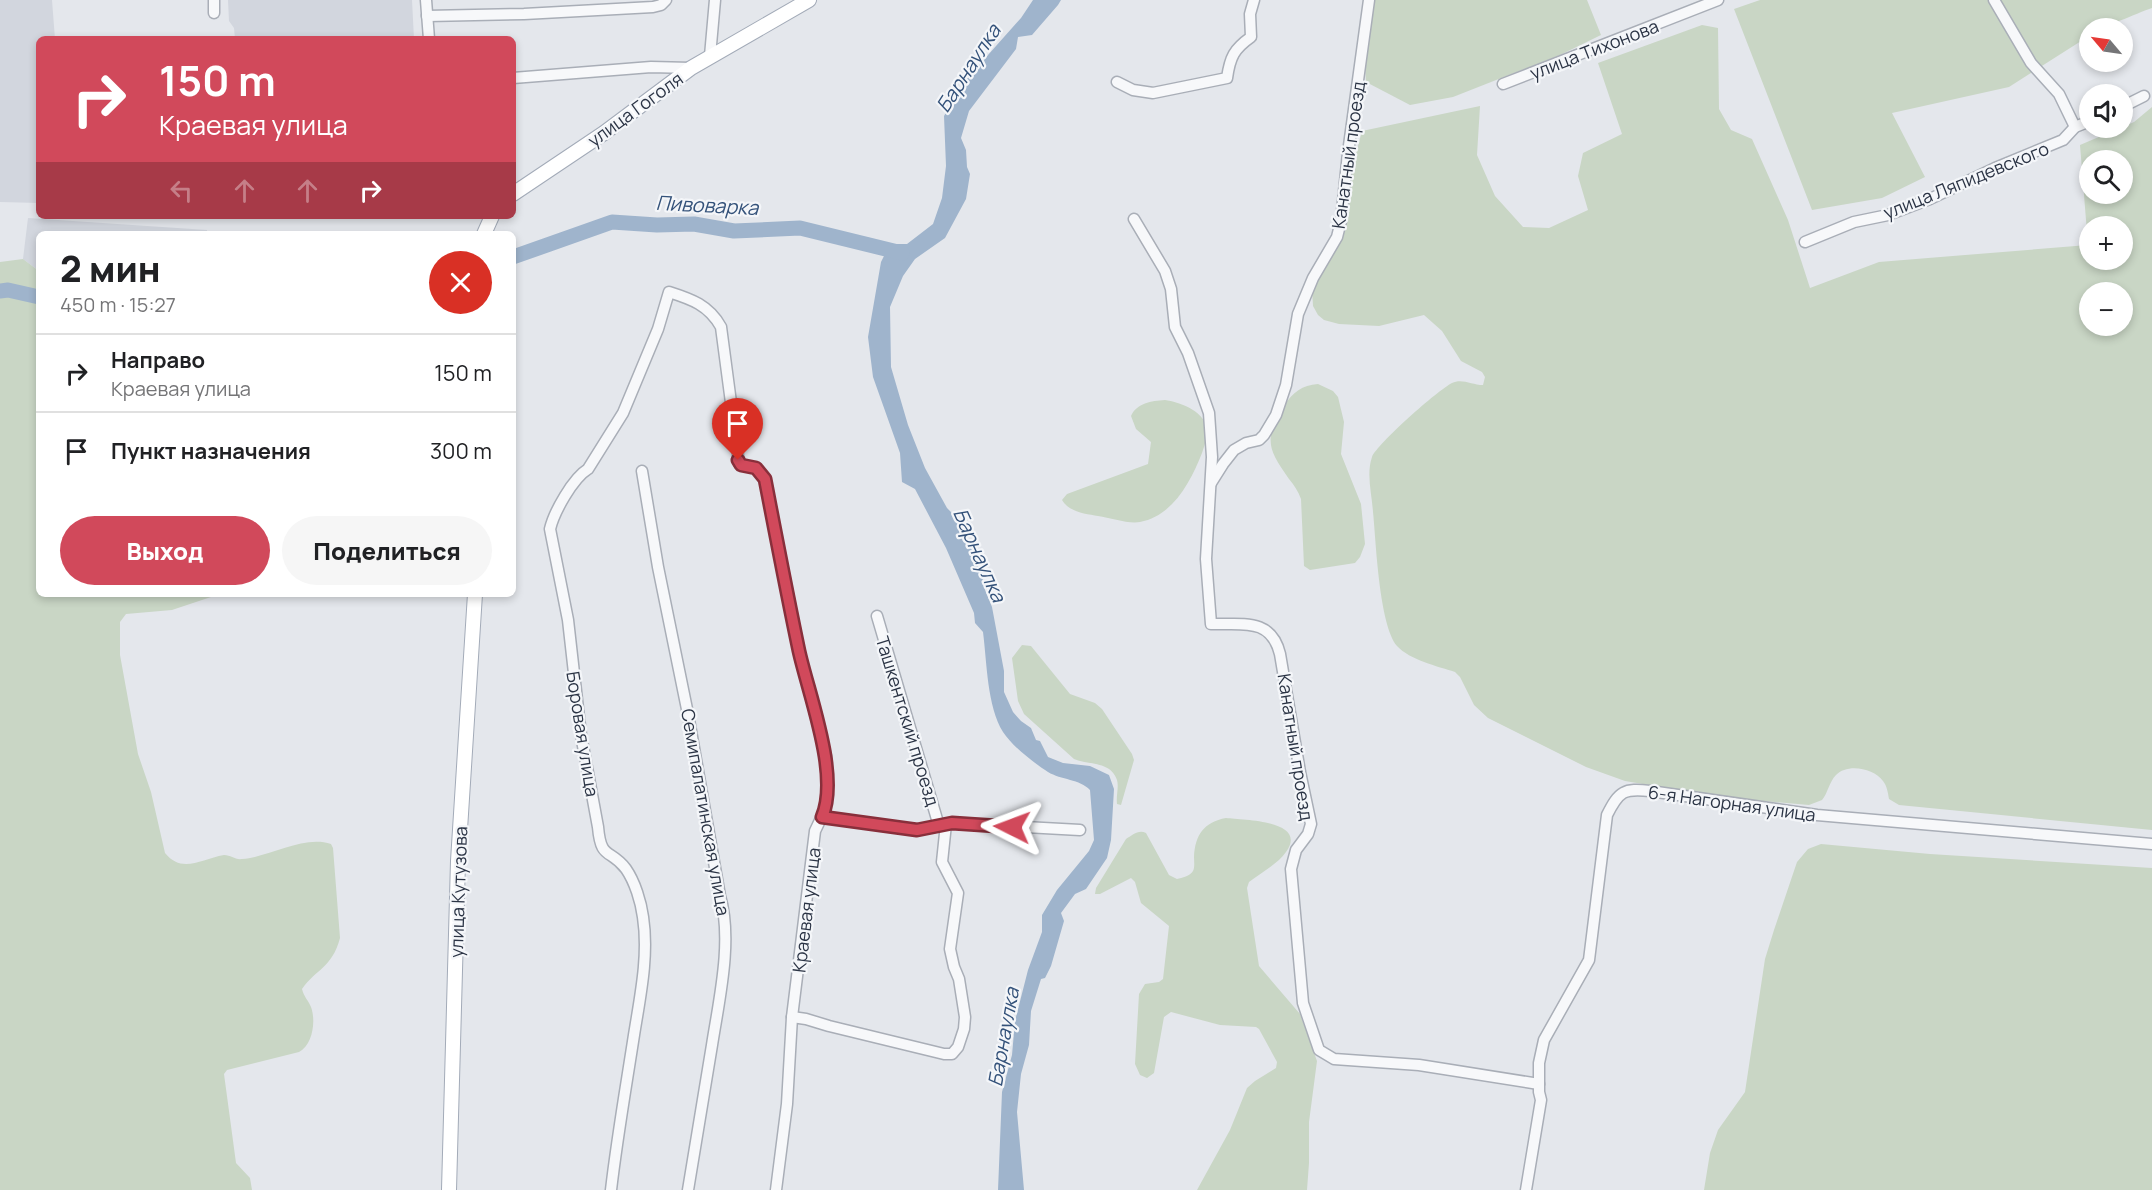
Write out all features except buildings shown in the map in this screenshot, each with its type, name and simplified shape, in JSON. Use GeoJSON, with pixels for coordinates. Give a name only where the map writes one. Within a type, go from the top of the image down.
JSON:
{"type":"FeatureCollection","features":[{"type":"Feature","properties":{"kind":"main road","name":"улица Гоголя"},"geometry":{"type":"LineString","coordinates":[[516,192],[604,133],[691,68],[809,0]]}},
{"type":"Feature","properties":{"kind":"main road","name":"улица Кутузова"},"geometry":{"type":"LineString","coordinates":[[449,1190],[458,861],[476,597]]}},
{"type":"Feature","properties":{"kind":"street"},"geometry":{"type":"LineString","coordinates":[[214,0],[214,13]]}},
{"type":"Feature","properties":{"kind":"street"},"geometry":{"type":"LineString","coordinates":[[426,0],[429,36]]}},
{"type":"Feature","properties":{"kind":"street"},"geometry":{"type":"LineString","coordinates":[[427,16],[524,14],[654,7],[666,0]]}},
{"type":"Feature","properties":{"kind":"street"},"geometry":{"type":"LineString","coordinates":[[710,56],[715,0]]}},
{"type":"Feature","properties":{"kind":"street"},"geometry":{"type":"LineString","coordinates":[[1117,82],[1133,90],[1153,93],[1227,78],[1229,61],[1239,45],[1251,37],[1250,14],[1254,0]]}},
{"type":"Feature","properties":{"kind":"street","name":"Канатный проезд"},"geometry":{"type":"LineString","coordinates":[[1210,485],[1234,450],[1246,443],[1259,440],[1276,415],[1286,385],[1298,314],[1313,278],[1337,237],[1342,215],[1369,0]]}},
{"type":"Feature","properties":{"kind":"street","name":"улица Тихонова"},"geometry":{"type":"LineString","coordinates":[[1503,84],[1718,0]]}},
{"type":"Feature","properties":{"kind":"street"},"geometry":{"type":"LineString","coordinates":[[1994,0],[2031,63],[2059,94],[2075,127]]}},
{"type":"Feature","properties":{"kind":"street"},"geometry":{"type":"LineString","coordinates":[[516,78],[651,67],[691,68]]}},
{"type":"Feature","properties":{"kind":"street"},"geometry":{"type":"LineString","coordinates":[[2133,102],[2144,96]]}},
{"type":"Feature","properties":{"kind":"street","name":"улица Ляпидевского"},"geometry":{"type":"LineString","coordinates":[[1804,242],[1854,222],[1888,215],[1930,199],[1995,168],[2063,140],[2079,125]]}},
{"type":"Feature","properties":{"kind":"street","name":"Канатный проезд"},"geometry":{"type":"LineString","coordinates":[[1134,219],[1165,271],[1171,289],[1175,327],[1192,363],[1209,413],[1212,457],[1206,559],[1211,624],[1253,626],[1268,630],[1277,640],[1311,824],[1308,834],[1296,850],[1291,869],[1303,1003],[1319,1050],[1334,1059],[1419,1065],[1539,1084]]}},
{"type":"Feature","properties":{"kind":"street","name":"Краевая улица"},"geometry":{"type":"LineString","coordinates":[[669,292],[702,305],[714,316],[723,332],[739,463],[756,468],[765,479],[799,650],[826,756],[828,789],[822,817],[815,831],[792,1017],[787,1104],[776,1190]]}},
{"type":"Feature","properties":{"kind":"street","name":"Боровая улица"},"geometry":{"type":"LineString","coordinates":[[611,1190],[640,1002],[646,951],[644,925],[640,902],[628,871],[604,852],[600,844],[576,705],[568,620],[550,529],[572,485],[579,475],[588,469],[623,412],[658,329],[669,292]]}},
{"type":"Feature","properties":{"kind":"street","name":"Семипалатинская улица"},"geometry":{"type":"LineString","coordinates":[[642,471],[658,567],[697,760],[720,896],[725,911],[726,934],[717,1009],[688,1190]]}},
{"type":"Feature","properties":{"kind":"street","name":"Ташкентский проезд"},"geometry":{"type":"LineString","coordinates":[[792,1017],[949,1055],[958,1047],[964,1029],[965,1017],[959,979],[950,949],[957,887],[942,862],[943,825],[877,616]]}},
{"type":"Feature","properties":{"kind":"street","name":"6-я Нагорная улица"},"geometry":{"type":"LineString","coordinates":[[1539,1084],[1539,1062],[1544,1040],[1589,960],[1607,815],[1617,798],[1625,791],[1650,791],[1817,815],[2152,844]]}},
{"type":"Feature","properties":{"kind":"street"},"geometry":{"type":"LineString","coordinates":[[822,817],[917,830],[943,825],[1080,830]]}},
{"type":"Feature","properties":{"kind":"street"},"geometry":{"type":"LineString","coordinates":[[1526,1190],[1541,1100],[1539,1084]]}},
{"type":"Feature","properties":{"kind":"shaded area"},"geometry":{"type":"Polygon","coordinates":[[[0,0],[52,0],[55,36],[36,36],[36,203],[0,202],[0,0]]]}},
{"type":"Feature","properties":{"kind":"shaded area"},"geometry":{"type":"Polygon","coordinates":[[[228,0],[412,0],[414,36],[235,36],[234,28],[229,21],[228,0]]]}},
{"type":"Feature","properties":{"kind":"shaded area"},"geometry":{"type":"Polygon","coordinates":[[[28,218],[207,230],[36,231],[36,269],[23,259],[28,218]]]}},
{"type":"Feature","properties":{"kind":"green space"},"geometry":{"type":"Polygon","coordinates":[[[1374,0],[1587,0],[1601,35],[1560,55],[1453,97],[1410,105],[1366,82],[1365,65],[1374,0]]]}},
{"type":"Feature","properties":{"kind":"green space"},"geometry":{"type":"Polygon","coordinates":[[[1760,0],[2152,0],[2152,8],[2126,18],[2079,18],[2079,42],[2009,87],[1892,113],[1925,177],[1882,198],[1812,210],[1734,9],[1760,0]]]}},
{"type":"Feature","properties":{"kind":"green space"},"geometry":{"type":"Polygon","coordinates":[[[1702,25],[1718,28],[1719,109],[1731,130],[1752,139],[1788,220],[1810,288],[1879,262],[2079,246],[2079,270],[2133,270],[2133,216],[2086,216],[2085,204],[2133,204],[2133,150],[2080,150],[2080,145],[2096,138],[2133,138],[2133,122],[2152,107],[2152,830],[1899,805],[1889,799],[1885,785],[1879,777],[1867,770],[1853,768],[1836,775],[1822,800],[1809,805],[1720,797],[1625,781],[1586,767],[1488,718],[1474,705],[1460,677],[1455,672],[1416,659],[1397,646],[1386,620],[1379,582],[1369,477],[1372,457],[1396,430],[1452,383],[1460,381],[1483,385],[1485,377],[1482,372],[1461,361],[1442,331],[1424,315],[1379,326],[1339,324],[1324,320],[1313,306],[1312,289],[1334,236],[1362,131],[1480,106],[1477,155],[1495,196],[1523,227],[1549,228],[1588,210],[1578,176],[1583,153],[1622,134],[1598,63],[1702,25]]]}},
{"type":"Feature","properties":{"kind":"green space"},"geometry":{"type":"Polygon","coordinates":[[[23,259],[36,269],[36,597],[211,597],[172,610],[126,614],[120,622],[120,655],[138,754],[151,792],[165,853],[178,863],[185,864],[224,855],[240,859],[253,857],[309,842],[331,844],[333,848],[340,938],[333,956],[302,989],[312,1012],[313,1025],[310,1038],[304,1049],[299,1052],[227,1070],[224,1074],[236,1163],[250,1178],[252,1190],[0,1190],[0,262],[23,259]]]}},
{"type":"Feature","properties":{"kind":"green space"},"geometry":{"type":"Polygon","coordinates":[[[1318,384],[1333,391],[1338,397],[1344,422],[1341,454],[1361,504],[1365,544],[1355,563],[1310,570],[1304,566],[1301,499],[1272,451],[1271,435],[1278,417],[1291,397],[1298,390],[1318,384]]]}},
{"type":"Feature","properties":{"kind":"green space"},"geometry":{"type":"Polygon","coordinates":[[[1165,400],[1195,411],[1204,420],[1207,432],[1202,453],[1192,475],[1171,505],[1152,518],[1140,522],[1125,522],[1073,510],[1065,504],[1062,500],[1067,494],[1148,464],[1151,442],[1136,429],[1131,416],[1141,405],[1165,400]]]}},
{"type":"Feature","properties":{"kind":"green space"},"geometry":{"type":"Polygon","coordinates":[[[1022,645],[1031,646],[1070,694],[1095,703],[1102,709],[1132,754],[1134,760],[1121,805],[1117,804],[1117,780],[1110,770],[1074,759],[1024,714],[1018,701],[1012,658],[1022,645]]]}},
{"type":"Feature","properties":{"kind":"green space"},"geometry":{"type":"Polygon","coordinates":[[[1226,818],[1271,824],[1289,833],[1291,841],[1283,856],[1249,882],[1247,888],[1259,966],[1300,1014],[1317,1061],[1309,1122],[1307,1190],[1197,1190],[1230,1130],[1247,1088],[1276,1068],[1277,1062],[1256,1027],[1220,1025],[1171,1012],[1164,1017],[1154,1073],[1147,1078],[1140,1075],[1135,1064],[1139,994],[1145,984],[1159,982],[1163,979],[1169,926],[1141,903],[1135,882],[1131,878],[1100,894],[1095,894],[1096,888],[1126,839],[1133,834],[1146,833],[1169,875],[1177,879],[1193,871],[1196,842],[1206,826],[1226,818]]]}},
{"type":"Feature","properties":{"kind":"green space"},"geometry":{"type":"Polygon","coordinates":[[[1821,844],[1930,854],[2152,868],[2152,1190],[1704,1190],[1710,1153],[1718,1130],[1745,1092],[1765,959],[1774,930],[1797,862],[1808,849],[1821,844]]]}},
{"type":"Feature","properties":{"kind":"water"},"geometry":{"type":"Polygon","coordinates":[[[1033,0],[1061,0],[1032,35],[1018,37],[1016,49],[969,111],[961,138],[966,150],[967,167],[970,174],[966,199],[945,238],[915,259],[903,276],[890,307],[891,367],[908,425],[925,468],[947,508],[961,522],[960,530],[979,562],[985,590],[992,607],[1004,671],[1004,692],[1013,712],[1031,728],[1048,757],[1063,763],[1090,766],[1109,775],[1114,789],[1111,840],[1107,858],[1086,889],[1075,894],[1061,913],[1064,921],[1051,966],[1045,978],[1041,979],[1031,1011],[1029,1045],[1021,1074],[1017,1112],[1024,1190],[998,1190],[1002,1092],[1012,1055],[1015,1021],[1028,970],[1042,932],[1042,915],[1057,890],[1089,851],[1094,840],[1090,790],[1086,786],[1053,775],[1036,764],[1012,743],[998,722],[988,684],[983,632],[975,623],[974,613],[946,548],[915,489],[902,482],[900,453],[873,377],[868,337],[881,262],[890,244],[907,244],[933,224],[942,198],[946,166],[944,116],[964,82],[1021,18],[1033,0]]]}},
{"type":"Feature","properties":{"kind":"waterway","name":"Пивоварка"},"geometry":{"type":"LineString","coordinates":[[516,256],[612,222],[657,225],[694,224],[734,231],[800,228],[902,253]]}},
{"type":"Feature","properties":{"kind":"waterway","name":"Пивоварка"},"geometry":{"type":"LineString","coordinates":[[0,291],[8,290],[36,296]]}},
{"type":"Feature","properties":{"kind":"route"},"geometry":{"type":"LineString","coordinates":[[738,460],[741,465],[756,468],[765,479],[799,650],[826,756],[828,789],[826,807],[822,817],[917,830],[952,823],[1012,827]]}},
{"type":"Feature","properties":{"kind":"water label","name":"Барнаулка"},"geometry":{"type":"Point","coordinates":[968,68]}},
{"type":"Feature","properties":{"kind":"water label","name":"Барнаулка"},"geometry":{"type":"Point","coordinates":[980,555]}},
{"type":"Feature","properties":{"kind":"water label","name":"Барнаулка"},"geometry":{"type":"Point","coordinates":[1003,1037]}}]}
